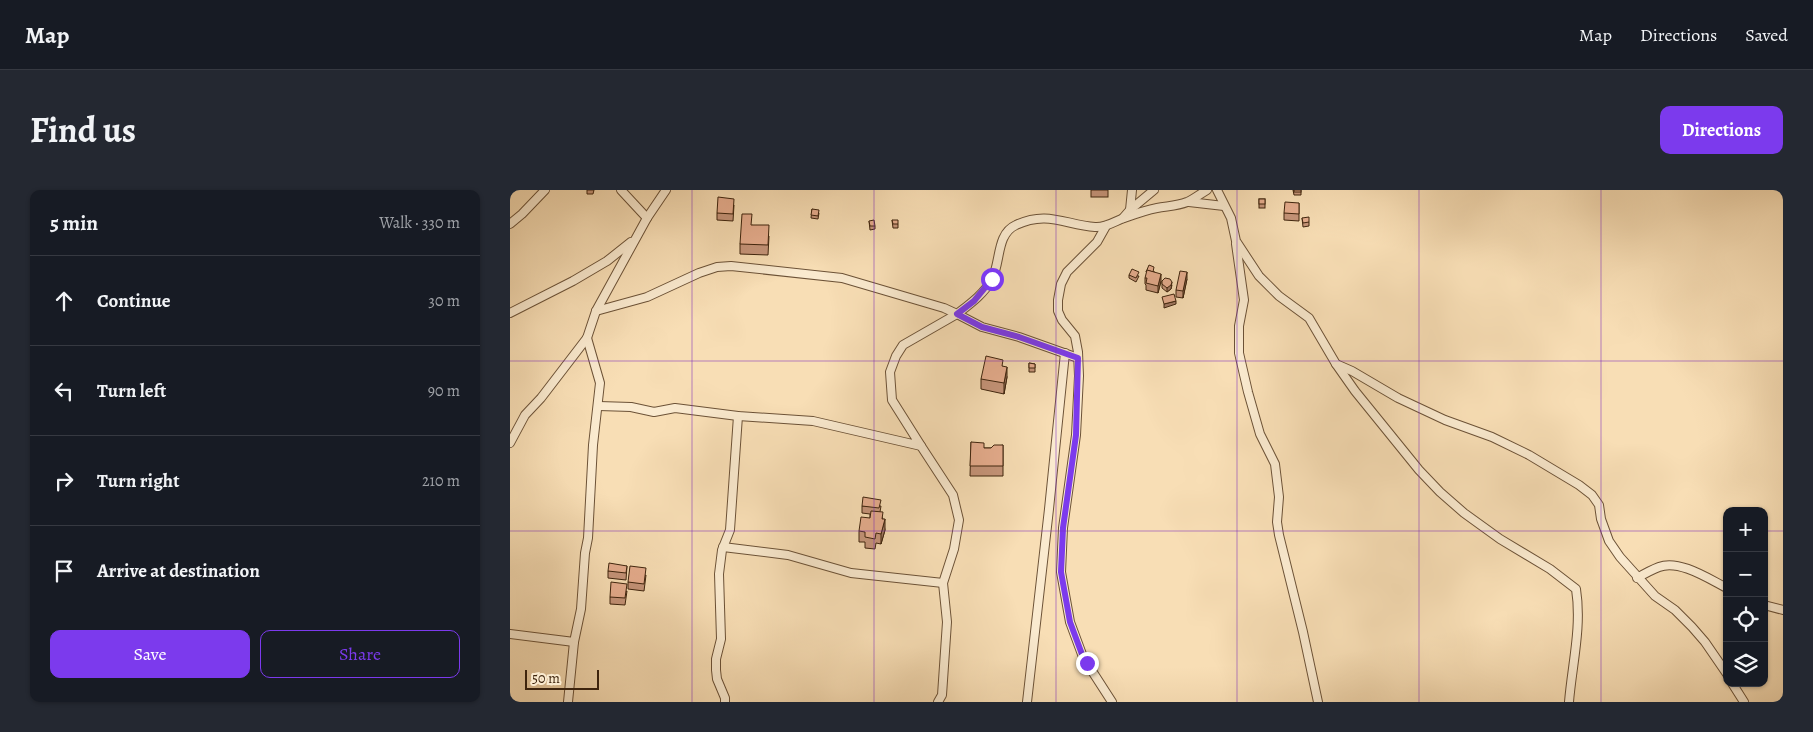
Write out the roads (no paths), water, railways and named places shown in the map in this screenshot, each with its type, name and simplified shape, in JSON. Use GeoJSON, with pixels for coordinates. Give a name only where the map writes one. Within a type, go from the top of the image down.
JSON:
{"type":"FeatureCollection","features":[{"type":"Feature","properties":{"kind":"street"},"geometry":{"type":"LineString","coordinates":[[510,224],[545,190]]}},
{"type":"Feature","properties":{"kind":"street"},"geometry":{"type":"LineString","coordinates":[[622,190],[647,218]]}},
{"type":"Feature","properties":{"kind":"street"},"geometry":{"type":"LineString","coordinates":[[510,443],[525,415],[541,398],[587,338],[596,311],[634,240],[666,190]]}},
{"type":"Feature","properties":{"kind":"street"},"geometry":{"type":"LineString","coordinates":[[1130,210],[1132,190]]}},
{"type":"Feature","properties":{"kind":"street"},"geometry":{"type":"LineString","coordinates":[[1123,218],[1154,190]]}},
{"type":"Feature","properties":{"kind":"street"},"geometry":{"type":"LineString","coordinates":[[938,702],[942,695],[947,622],[943,583],[954,549],[960,520],[953,495],[892,400],[890,372],[896,356],[904,345],[921,333],[957,314],[974,301],[992,279],[998,264],[1002,239],[1009,230],[1017,225],[1033,220],[1052,218],[1096,228],[1157,208],[1178,206],[1189,202],[1207,190]]}},
{"type":"Feature","properties":{"kind":"street"},"geometry":{"type":"LineString","coordinates":[[1217,190],[1234,229],[1244,300],[1239,326],[1239,353],[1260,434],[1275,464],[1279,497],[1277,522],[1279,535],[1304,632],[1318,702]]}},
{"type":"Feature","properties":{"kind":"street"},"geometry":{"type":"LineString","coordinates":[[1189,202],[1224,206]]}},
{"type":"Feature","properties":{"kind":"street"},"geometry":{"type":"LineString","coordinates":[[1106,226],[1097,242],[1067,272],[1061,284],[1058,300],[1058,311],[1062,320],[1075,336],[1078,358],[1076,435],[1063,528],[1061,572],[1070,622],[1083,657],[1112,702]]}},
{"type":"Feature","properties":{"kind":"street"},"geometry":{"type":"LineString","coordinates":[[510,313],[574,281],[607,261],[634,240]]}},
{"type":"Feature","properties":{"kind":"street"},"geometry":{"type":"LineString","coordinates":[[1236,241],[1264,282],[1279,296],[1309,318],[1336,364],[1355,391],[1419,470],[1440,492],[1500,540],[1550,569],[1576,589],[1578,605],[1577,639],[1568,702]]}},
{"type":"Feature","properties":{"kind":"street"},"geometry":{"type":"LineString","coordinates":[[596,311],[647,297],[699,273],[717,267],[732,266],[842,278],[944,308],[982,327],[1019,337],[1078,358]]}},
{"type":"Feature","properties":{"kind":"street"},"geometry":{"type":"LineString","coordinates":[[568,702],[574,642],[581,609],[585,553],[588,538],[593,445],[599,406],[600,383],[587,338]]}},
{"type":"Feature","properties":{"kind":"street"},"geometry":{"type":"LineString","coordinates":[[1026,702],[1048,519],[1065,353]]}},
{"type":"Feature","properties":{"kind":"street"},"geometry":{"type":"LineString","coordinates":[[1336,364],[1352,371],[1398,398],[1445,420],[1492,437],[1529,455],[1592,495],[1599,505],[1601,519],[1609,541],[1637,578],[1692,627],[1723,668]]}},
{"type":"Feature","properties":{"kind":"street"},"geometry":{"type":"LineString","coordinates":[[599,406],[631,407],[654,412],[675,408],[738,416],[813,421],[921,446]]}},
{"type":"Feature","properties":{"kind":"street"},"geometry":{"type":"LineString","coordinates":[[725,702],[716,670],[716,659],[721,639],[719,574],[723,547],[730,530],[738,416]]}},
{"type":"Feature","properties":{"kind":"street"},"geometry":{"type":"LineString","coordinates":[[723,547],[788,555],[851,573],[943,583]]}},
{"type":"Feature","properties":{"kind":"street"},"geometry":{"type":"LineString","coordinates":[[1637,578],[1661,566],[1684,567],[1723,586]]}},
{"type":"Feature","properties":{"kind":"street"},"geometry":{"type":"LineString","coordinates":[[1768,606],[1783,610]]}},
{"type":"Feature","properties":{"kind":"street"},"geometry":{"type":"LineString","coordinates":[[510,634],[574,642]]}},
{"type":"Feature","properties":{"kind":"street"},"geometry":{"type":"LineString","coordinates":[[1735,687],[1744,702]]}}]}
